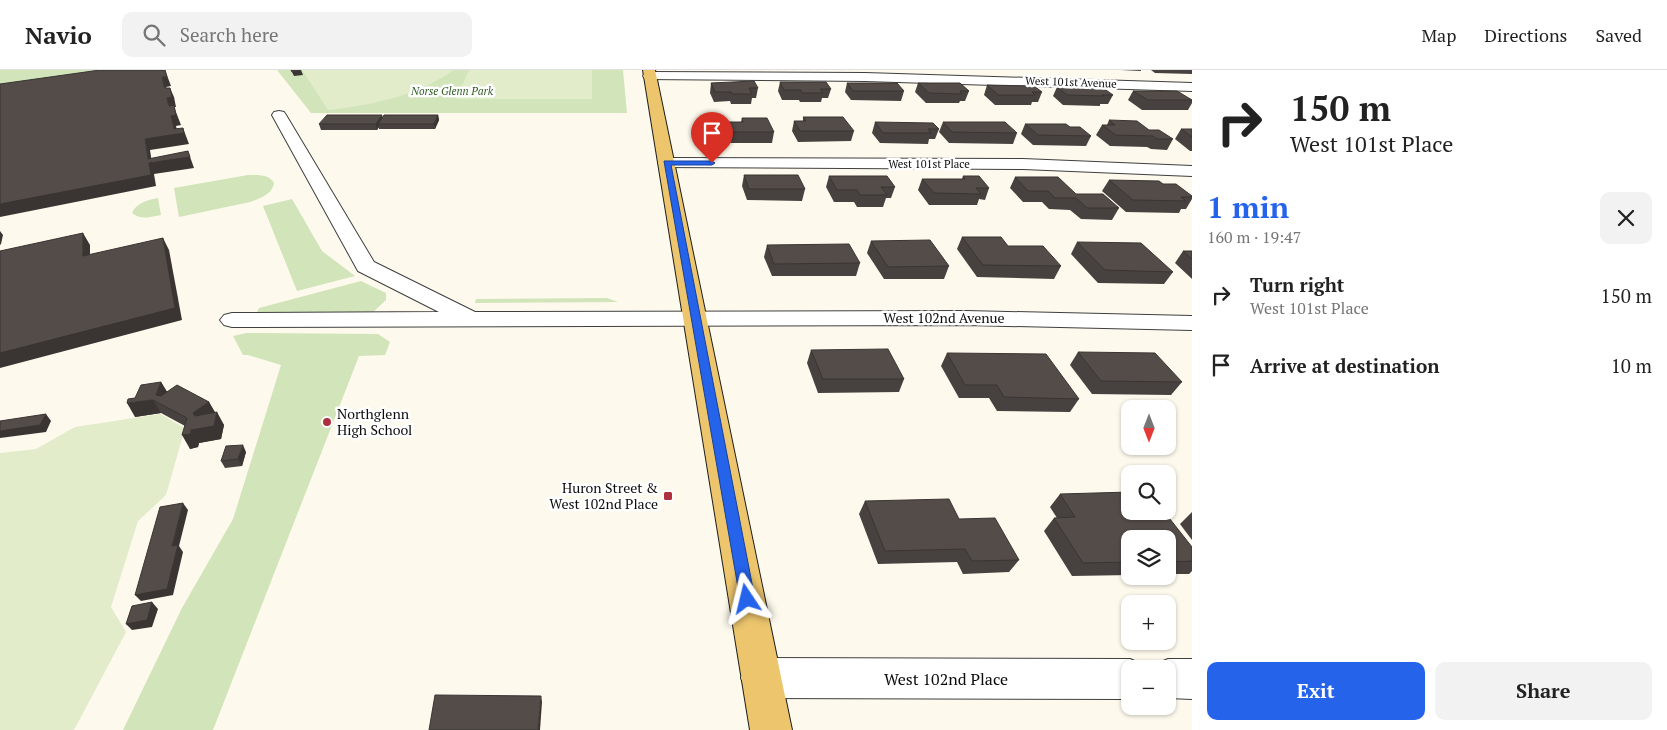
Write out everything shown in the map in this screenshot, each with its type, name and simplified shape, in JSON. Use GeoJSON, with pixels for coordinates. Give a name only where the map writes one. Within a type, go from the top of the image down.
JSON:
{"type":"FeatureCollection","features":[{"type":"Feature","properties":{"kind":"main road"},"geometry":{"type":"LineString","coordinates":[[650,73],[771,730]]}},
{"type":"Feature","properties":{"kind":"street","name":"West 101st Avenue"},"geometry":{"type":"LineString","coordinates":[[650,73],[875,77],[1192,87]]}},
{"type":"Feature","properties":{"kind":"street"},"geometry":{"type":"LineString","coordinates":[[278,115],[366,266],[469,319]]}},
{"type":"Feature","properties":{"kind":"street","name":"West 101st Place"},"geometry":{"type":"LineString","coordinates":[[667,163],[1023,164],[1192,171]]}},
{"type":"Feature","properties":{"kind":"street","name":"West 102nd Avenue"},"geometry":{"type":"LineString","coordinates":[[232,320],[966,318],[1192,323]]}},
{"type":"Feature","properties":{"kind":"street","name":"West 102nd Place"},"geometry":{"type":"LineString","coordinates":[[761,678],[1121,679]]}},
{"type":"Feature","properties":{"kind":"street"},"geometry":{"type":"LineString","coordinates":[[1176,679],[1192,679]]}},
{"type":"Feature","properties":{"kind":"green space"},"geometry":{"type":"Polygon","coordinates":[[[0,70],[104,70],[0,91],[0,70]]]}},
{"type":"Feature","properties":{"kind":"green space","name":"Norse Glenn Park"},"geometry":{"type":"Polygon","coordinates":[[[277,70],[623,70],[627,113],[311,113],[277,70]]]}},
{"type":"Feature","properties":{"kind":"green space"},"geometry":{"type":"Polygon","coordinates":[[[302,70],[454,70],[425,87],[394,98],[328,110],[302,70]]]}},
{"type":"Feature","properties":{"kind":"green space"},"geometry":{"type":"Polygon","coordinates":[[[469,70],[592,70],[592,99],[456,99],[469,70]]]}},
{"type":"Feature","properties":{"kind":"green space"},"geometry":{"type":"Polygon","coordinates":[[[248,175],[269,178],[274,183],[273,187],[265,196],[250,202],[179,217],[174,188],[248,175]]]}},
{"type":"Feature","properties":{"kind":"green space"},"geometry":{"type":"Polygon","coordinates":[[[158,198],[161,215],[142,217],[132,213],[139,204],[158,198]]]}},
{"type":"Feature","properties":{"kind":"green space"},"geometry":{"type":"Polygon","coordinates":[[[292,199],[322,251],[355,276],[297,291],[263,206],[292,199]]]}},
{"type":"Feature","properties":{"kind":"green space"},"geometry":{"type":"Polygon","coordinates":[[[361,281],[386,293],[386,300],[372,313],[257,312],[259,308],[361,281]]]}},
{"type":"Feature","properties":{"kind":"green space"},"geometry":{"type":"Polygon","coordinates":[[[607,298],[618,302],[475,303],[476,299],[607,298]]]}},
{"type":"Feature","properties":{"kind":"green space"},"geometry":{"type":"Polygon","coordinates":[[[247,333],[378,334],[390,342],[385,355],[359,356],[213,730],[123,730],[182,608],[233,519],[281,365],[243,355],[233,336],[247,333]]]}},
{"type":"Feature","properties":{"kind":"green space"},"geometry":{"type":"Polygon","coordinates":[[[160,414],[185,428],[166,495],[138,521],[111,607],[126,632],[74,730],[0,730],[0,453],[36,449],[75,427],[160,414]]]}},
{"type":"Feature","properties":{"kind":"building"},"geometry":{"type":"Polygon","coordinates":[[[100,70],[165,70],[167,77],[162,77],[164,86],[165,88],[170,88],[172,97],[167,98],[168,104],[169,106],[174,105],[176,115],[171,116],[174,129],[183,128],[184,133],[145,139],[148,159],[188,151],[190,157],[149,163],[151,175],[0,204],[0,84],[100,70]]]}},
{"type":"Feature","properties":{"kind":"building"},"geometry":{"type":"Polygon","coordinates":[[[754,81],[758,88],[749,88],[752,94],[715,92],[711,83],[754,81]]]}},
{"type":"Feature","properties":{"kind":"building"},"geometry":{"type":"Polygon","coordinates":[[[780,82],[826,82],[831,89],[820,89],[823,93],[802,93],[801,90],[784,90],[780,82]]]}},
{"type":"Feature","properties":{"kind":"building"},"geometry":{"type":"Polygon","coordinates":[[[847,83],[897,83],[904,91],[853,91],[847,83]]]}},
{"type":"Feature","properties":{"kind":"building"},"geometry":{"type":"Polygon","coordinates":[[[918,83],[960,83],[969,91],[960,91],[962,94],[929,93],[918,83]]]}},
{"type":"Feature","properties":{"kind":"building"},"geometry":{"type":"Polygon","coordinates":[[[987,85],[1034,86],[1042,92],[1032,92],[1035,95],[998,95],[987,85]]]}},
{"type":"Feature","properties":{"kind":"building"},"geometry":{"type":"Polygon","coordinates":[[[1057,87],[1103,88],[1113,95],[1067,95],[1057,87]]]}},
{"type":"Feature","properties":{"kind":"building"},"geometry":{"type":"Polygon","coordinates":[[[1133,91],[1177,91],[1192,100],[1148,100],[1133,91]]]}},
{"type":"Feature","properties":{"kind":"building"},"geometry":{"type":"Polygon","coordinates":[[[327,115],[382,115],[376,124],[319,124],[327,115]]]}},
{"type":"Feature","properties":{"kind":"building"},"geometry":{"type":"Polygon","coordinates":[[[384,115],[438,115],[434,124],[378,124],[384,115]]]}},
{"type":"Feature","properties":{"kind":"building"},"geometry":{"type":"Polygon","coordinates":[[[803,117],[843,117],[854,131],[800,131],[794,121],[806,121],[803,117]]]}},
{"type":"Feature","properties":{"kind":"building"},"geometry":{"type":"Polygon","coordinates":[[[742,118],[767,118],[774,132],[727,132],[724,122],[743,122],[742,118]]]}},
{"type":"Feature","properties":{"kind":"building"},"geometry":{"type":"Polygon","coordinates":[[[1109,120],[1137,121],[1149,130],[1159,130],[1173,139],[1157,139],[1153,136],[1116,135],[1102,125],[1115,125],[1109,120]]]}},
{"type":"Feature","properties":{"kind":"building"},"geometry":{"type":"Polygon","coordinates":[[[875,122],[933,123],[939,129],[928,129],[931,133],[883,133],[875,122]]]}},
{"type":"Feature","properties":{"kind":"building"},"geometry":{"type":"Polygon","coordinates":[[[943,122],[1005,122],[1017,133],[952,132],[943,122]]]}},
{"type":"Feature","properties":{"kind":"building"},"geometry":{"type":"Polygon","coordinates":[[[1025,124],[1066,124],[1070,127],[1080,127],[1091,136],[1038,135],[1025,124]]]}},
{"type":"Feature","properties":{"kind":"building"},"geometry":{"type":"Polygon","coordinates":[[[1181,129],[1192,129],[1192,137],[1181,129]]]}},
{"type":"Feature","properties":{"kind":"building"},"geometry":{"type":"Polygon","coordinates":[[[744,175],[798,175],[805,189],[749,189],[744,175]]]}},
{"type":"Feature","properties":{"kind":"building"},"geometry":{"type":"Polygon","coordinates":[[[829,176],[887,176],[895,187],[881,187],[887,195],[860,195],[857,190],[837,190],[829,176]]]}},
{"type":"Feature","properties":{"kind":"building"},"geometry":{"type":"Polygon","coordinates":[[[963,176],[979,176],[989,188],[976,188],[981,194],[934,193],[922,179],[965,179],[963,176]]]}},
{"type":"Feature","properties":{"kind":"building"},"geometry":{"type":"Polygon","coordinates":[[[1015,177],[1058,177],[1076,194],[1103,194],[1119,208],[1087,208],[1076,198],[1055,198],[1048,191],[1028,191],[1015,177]]]}},
{"type":"Feature","properties":{"kind":"building"},"geometry":{"type":"Polygon","coordinates":[[[1109,180],[1159,181],[1163,184],[1176,184],[1192,197],[1181,197],[1186,201],[1133,200],[1109,180]]]}},
{"type":"Feature","properties":{"kind":"building"},"geometry":{"type":"Polygon","coordinates":[[[83,233],[83,256],[163,238],[175,308],[0,353],[0,251],[83,233]]]}},
{"type":"Feature","properties":{"kind":"building"},"geometry":{"type":"Polygon","coordinates":[[[962,237],[1001,237],[1008,246],[1043,246],[1061,266],[983,265],[962,237]]]}},
{"type":"Feature","properties":{"kind":"building"},"geometry":{"type":"Polygon","coordinates":[[[930,240],[949,266],[888,267],[871,241],[930,240]]]}},
{"type":"Feature","properties":{"kind":"building"},"geometry":{"type":"Polygon","coordinates":[[[1077,242],[1141,243],[1173,272],[1105,270],[1077,242]]]}},
{"type":"Feature","properties":{"kind":"building"},"geometry":{"type":"Polygon","coordinates":[[[849,244],[860,263],[774,264],[767,245],[849,244]]]}},
{"type":"Feature","properties":{"kind":"building"},"geometry":{"type":"Polygon","coordinates":[[[1183,251],[1192,251],[1192,259],[1183,251]]]}},
{"type":"Feature","properties":{"kind":"building"},"geometry":{"type":"Polygon","coordinates":[[[888,349],[904,379],[823,379],[811,350],[888,349]]]}},
{"type":"Feature","properties":{"kind":"building"},"geometry":{"type":"Polygon","coordinates":[[[1078,352],[1155,353],[1182,382],[1101,381],[1078,352]]]}},
{"type":"Feature","properties":{"kind":"building"},"geometry":{"type":"Polygon","coordinates":[[[947,353],[1046,354],[1079,399],[1004,397],[997,385],[965,385],[947,353]]]}},
{"type":"Feature","properties":{"kind":"building"},"geometry":{"type":"Polygon","coordinates":[[[161,382],[156,395],[161,396],[177,385],[209,402],[193,413],[195,416],[217,412],[214,426],[191,430],[191,434],[182,435],[187,418],[153,400],[127,403],[128,399],[135,398],[141,385],[161,382]]]}},
{"type":"Feature","properties":{"kind":"building"},"geometry":{"type":"Polygon","coordinates":[[[46,414],[40,425],[0,431],[0,421],[46,414]]]}},
{"type":"Feature","properties":{"kind":"building"},"geometry":{"type":"Polygon","coordinates":[[[243,445],[238,459],[221,461],[226,446],[243,445]]]}},
{"type":"Feature","properties":{"kind":"building"},"geometry":{"type":"Polygon","coordinates":[[[1121,492],[1121,520],[1171,520],[1192,547],[1192,561],[1176,562],[1176,530],[1121,530],[1121,562],[1083,563],[1054,518],[1075,517],[1060,494],[1121,492]]]}},
{"type":"Feature","properties":{"kind":"building"},"geometry":{"type":"Polygon","coordinates":[[[949,499],[959,519],[995,518],[1019,560],[972,561],[965,549],[885,551],[865,501],[949,499]]]}},
{"type":"Feature","properties":{"kind":"building"},"geometry":{"type":"Polygon","coordinates":[[[183,503],[172,546],[178,545],[167,589],[135,595],[160,507],[183,503]]]}},
{"type":"Feature","properties":{"kind":"building"},"geometry":{"type":"Polygon","coordinates":[[[152,602],[147,620],[126,624],[132,606],[152,602]]]}},
{"type":"Feature","properties":{"kind":"building"},"geometry":{"type":"Polygon","coordinates":[[[435,695],[541,696],[538,730],[429,730],[435,695]]]}},
{"type":"Feature","properties":{"kind":"place","name":"Northglenn High School"},"geometry":{"type":"Point","coordinates":[327,422]}},
{"type":"Feature","properties":{"kind":"place","name":"Huron Street & West 102nd Place"},"geometry":{"type":"Point","coordinates":[668,496]}},
{"type":"Feature","properties":{"kind":"route"},"geometry":{"type":"LineString","coordinates":[[712,163],[667,163],[747,599]]}}]}
